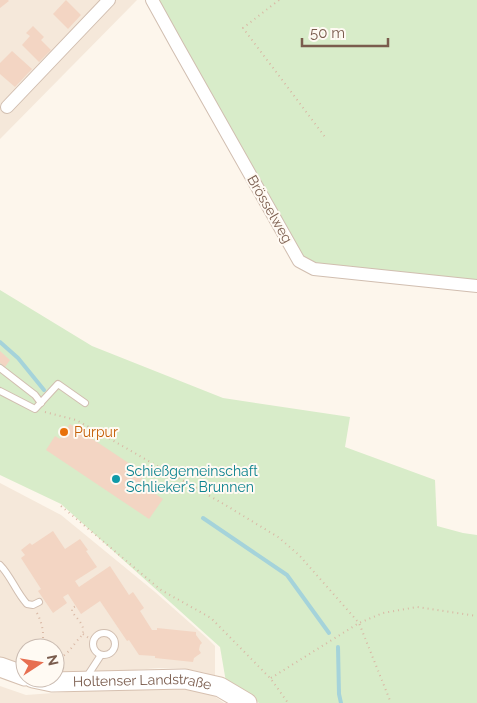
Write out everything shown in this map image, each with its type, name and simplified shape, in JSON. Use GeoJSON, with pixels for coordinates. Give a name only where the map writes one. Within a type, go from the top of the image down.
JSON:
{"type":"FeatureCollection","features":[{"type":"Feature","properties":{"kind":"main road"},"geometry":{"type":"LineString","coordinates":[[0,667],[15,672]]}},
{"type":"Feature","properties":{"kind":"main road","name":"Holtenser Landstraße"},"geometry":{"type":"LineString","coordinates":[[65,682],[185,680],[220,687],[247,703]]}},
{"type":"Feature","properties":{"kind":"street"},"geometry":{"type":"LineString","coordinates":[[7,107],[109,0]]}},
{"type":"Feature","properties":{"kind":"street","name":"Brösselweg"},"geometry":{"type":"LineString","coordinates":[[152,0],[299,261],[314,269],[477,286]]}},
{"type":"Feature","properties":{"kind":"lane"},"geometry":{"type":"LineString","coordinates":[[0,368],[35,395],[41,403]]}},
{"type":"Feature","properties":{"kind":"lane"},"geometry":{"type":"LineString","coordinates":[[0,391],[35,409],[58,384],[85,403]]}},
{"type":"Feature","properties":{"kind":"lane"},"geometry":{"type":"LineString","coordinates":[[0,565],[19,596],[27,604],[36,603]]}},
{"type":"Feature","properties":{"kind":"lane"},"geometry":{"type":"LineString","coordinates":[[103,633],[111,636],[115,643],[112,652],[101,655],[94,649],[94,641],[96,637],[103,633]]}},
{"type":"Feature","properties":{"kind":"lane"},"geometry":{"type":"LineString","coordinates":[[84,681],[101,655]]}},
{"type":"Feature","properties":{"kind":"path"},"geometry":{"type":"LineString","coordinates":[[279,0],[243,28],[325,137]]}},
{"type":"Feature","properties":{"kind":"path"},"geometry":{"type":"LineString","coordinates":[[35,409],[76,420],[278,537],[299,555],[360,623],[391,703]]}},
{"type":"Feature","properties":{"kind":"path"},"geometry":{"type":"LineString","coordinates":[[61,506],[161,590],[211,618],[270,679],[288,703]]}},
{"type":"Feature","properties":{"kind":"path"},"geometry":{"type":"LineString","coordinates":[[36,603],[44,638]]}},
{"type":"Feature","properties":{"kind":"path"},"geometry":{"type":"LineString","coordinates":[[65,655],[83,634],[81,623],[72,611],[72,608],[76,606]]}},
{"type":"Feature","properties":{"kind":"path"},"geometry":{"type":"LineString","coordinates":[[270,679],[360,623],[383,613],[417,607],[477,616]]}},
{"type":"Feature","properties":{"kind":"path"},"geometry":{"type":"LineString","coordinates":[[83,634],[94,641]]}},
{"type":"Feature","properties":{"kind":"shaded area"},"geometry":{"type":"Polygon","coordinates":[[[0,0],[137,0],[0,139],[0,0]]]}},
{"type":"Feature","properties":{"kind":"shaded area"},"geometry":{"type":"Polygon","coordinates":[[[0,483],[61,515],[155,592],[207,638],[215,646],[215,677],[186,669],[159,668],[65,673],[65,638],[15,638],[15,664],[0,659],[0,483]]]}},
{"type":"Feature","properties":{"kind":"shaded area"},"geometry":{"type":"Polygon","coordinates":[[[0,686],[26,695],[135,687],[206,690],[224,703],[0,703],[0,686]]]}},
{"type":"Feature","properties":{"kind":"green space"},"geometry":{"type":"Polygon","coordinates":[[[152,0],[477,0],[477,286],[299,261],[152,0]]]}},
{"type":"Feature","properties":{"kind":"green space"},"geometry":{"type":"Polygon","coordinates":[[[0,290],[92,346],[223,398],[350,417],[345,447],[435,480],[437,526],[477,535],[477,703],[259,703],[226,682],[220,647],[61,504],[0,475],[0,290]]]}},
{"type":"Feature","properties":{"kind":"building"},"geometry":{"type":"Polygon","coordinates":[[[0,0],[8,0],[9,1],[0,8],[0,0]]]}},
{"type":"Feature","properties":{"kind":"building"},"geometry":{"type":"Polygon","coordinates":[[[66,0],[81,15],[68,29],[53,14],[66,0]]]}},
{"type":"Feature","properties":{"kind":"building"},"geometry":{"type":"Polygon","coordinates":[[[33,26],[44,37],[41,40],[51,50],[39,62],[22,45],[30,36],[26,33],[33,26]]]}},
{"type":"Feature","properties":{"kind":"building"},"geometry":{"type":"Polygon","coordinates":[[[12,51],[32,69],[15,87],[0,74],[0,63],[12,51]]]}},
{"type":"Feature","properties":{"kind":"building"},"geometry":{"type":"Polygon","coordinates":[[[0,351],[10,360],[5,367],[0,363],[0,351]]]}},
{"type":"Feature","properties":{"kind":"building","name":"Schießgemeinschaft Schlieker's Brunnen"},"geometry":{"type":"Polygon","coordinates":[[[70,424],[145,474],[139,483],[163,499],[149,519],[46,450],[55,436],[60,439],[70,424]]]}},
{"type":"Feature","properties":{"kind":"building"},"geometry":{"type":"Polygon","coordinates":[[[53,531],[65,549],[80,539],[97,567],[75,581],[79,587],[110,566],[129,595],[133,592],[144,608],[140,611],[152,630],[157,630],[157,628],[196,632],[202,643],[199,650],[201,653],[194,658],[193,662],[139,655],[129,640],[127,641],[100,601],[81,614],[68,594],[63,597],[67,603],[53,613],[38,591],[41,589],[21,558],[25,555],[21,550],[53,531]]]}},
{"type":"Feature","properties":{"kind":"waterway"},"geometry":{"type":"LineString","coordinates":[[0,342],[18,358],[44,390]]}},
{"type":"Feature","properties":{"kind":"waterway"},"geometry":{"type":"LineString","coordinates":[[203,518],[287,575],[329,633]]}},
{"type":"Feature","properties":{"kind":"waterway"},"geometry":{"type":"LineString","coordinates":[[338,647],[339,694],[341,703]]}},
{"type":"Feature","properties":{"kind":"place","name":"Purpur"},"geometry":{"type":"Point","coordinates":[64,432]}},
{"type":"Feature","properties":{"kind":"place","name":"Schießgemeinschaft Schlieker's Brunnen"},"geometry":{"type":"Point","coordinates":[116,479]}}]}
